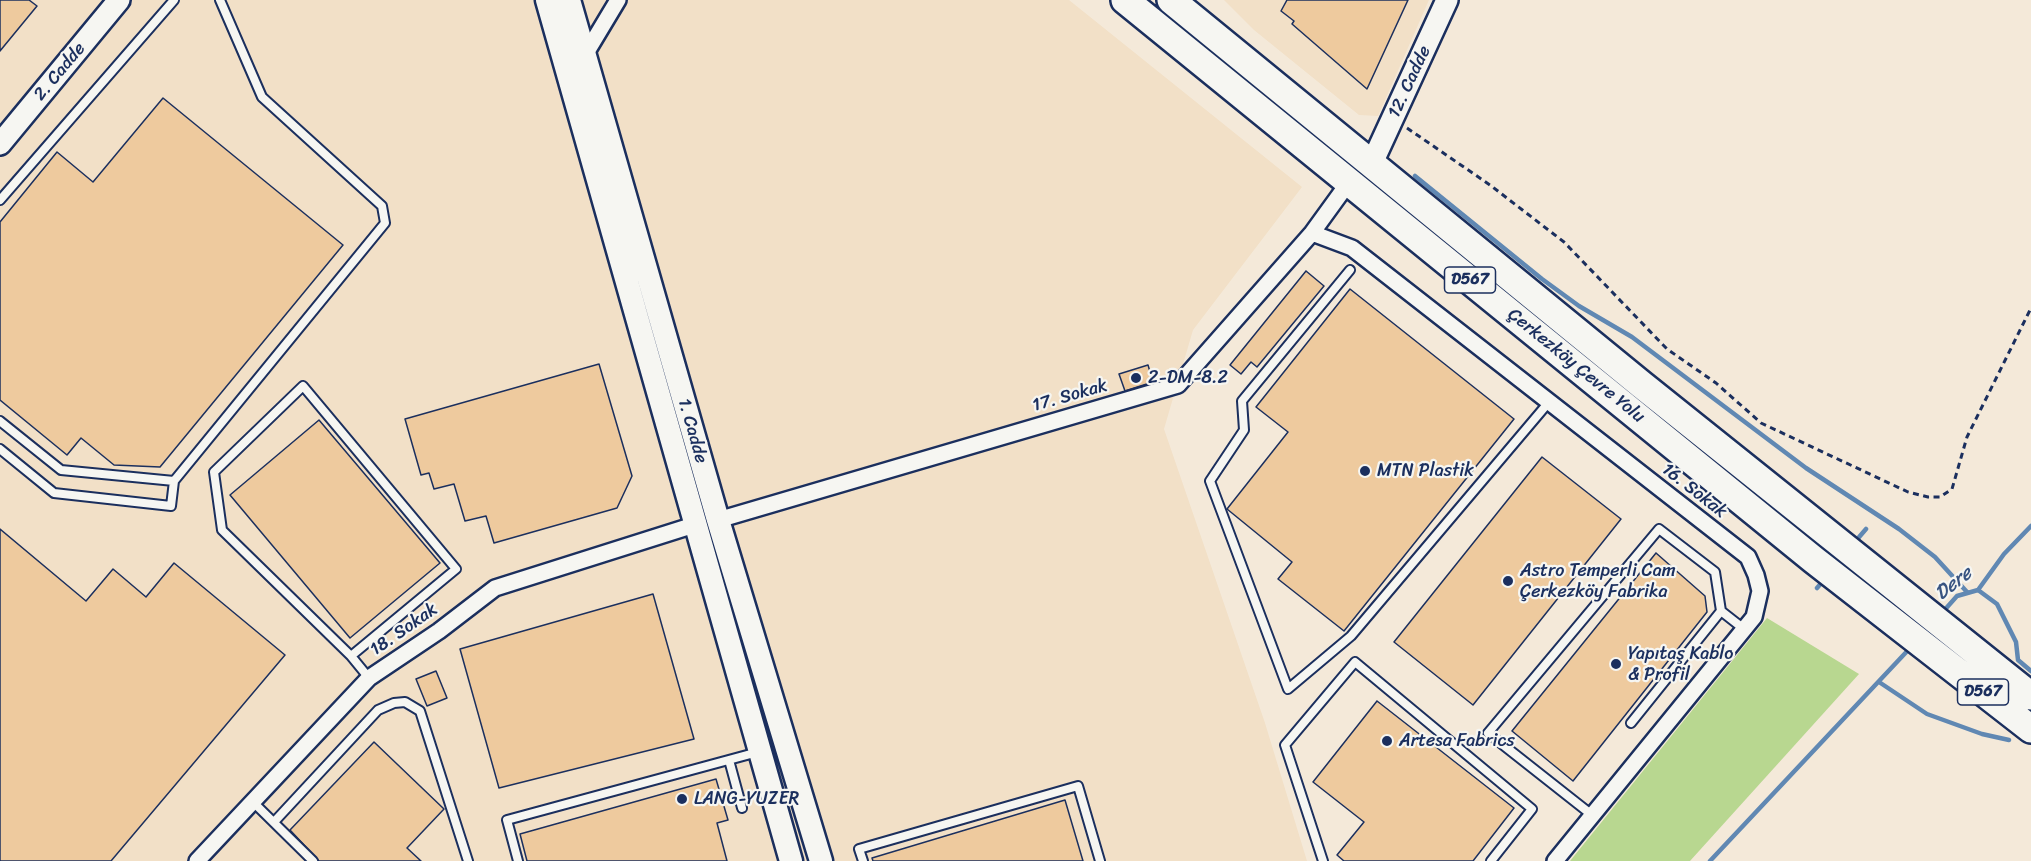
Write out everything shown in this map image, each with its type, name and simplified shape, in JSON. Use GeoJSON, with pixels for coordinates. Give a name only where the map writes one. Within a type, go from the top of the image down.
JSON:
{"type":"FeatureCollection","features":[{"type":"Feature","properties":{"kind":"highway","name":"Çerkezköy Çevre Yolu"},"geometry":{"type":"LineString","coordinates":[[1125,0],[1846,586],[2031,729]]}},
{"type":"Feature","properties":{"kind":"highway","name":"D567"},"geometry":{"type":"LineString","coordinates":[[1171,0],[1372,163]]}},
{"type":"Feature","properties":{"kind":"highway","name":"Çerkezköy Çevre Yolu"},"geometry":{"type":"LineString","coordinates":[[1372,163],[1642,385],[2031,696]]}},
{"type":"Feature","properties":{"kind":"main road","name":"1. Cadde"},"geometry":{"type":"LineString","coordinates":[[547,0],[791,861]]}},
{"type":"Feature","properties":{"kind":"main road","name":"1. Cadde"},"geometry":{"type":"LineString","coordinates":[[569,0],[718,520],[821,861]]}},
{"type":"Feature","properties":{"kind":"street","name":"2. Cadde"},"geometry":{"type":"LineString","coordinates":[[0,144],[119,0]]}},
{"type":"Feature","properties":{"kind":"street"},"geometry":{"type":"LineString","coordinates":[[585,55],[618,0]]}},
{"type":"Feature","properties":{"kind":"street","name":"12. Cadde"},"geometry":{"type":"LineString","coordinates":[[1372,163],[1447,0]]}},
{"type":"Feature","properties":{"kind":"street","name":"17. Sokak"},"geometry":{"type":"LineString","coordinates":[[718,520],[1178,385],[1312,233],[1349,182]]}},
{"type":"Feature","properties":{"kind":"street","name":"16. Sokak"},"geometry":{"type":"LineString","coordinates":[[1312,233],[1352,248],[1748,557],[1760,591],[1754,617],[1554,861]]}},
{"type":"Feature","properties":{"kind":"street","name":"18. Sokak"},"geometry":{"type":"LineString","coordinates":[[197,861],[369,678],[439,631],[495,588],[694,525]]}},
{"type":"Feature","properties":{"kind":"lane"},"geometry":{"type":"LineString","coordinates":[[0,200],[174,0]]}},
{"type":"Feature","properties":{"kind":"lane"},"geometry":{"type":"LineString","coordinates":[[0,448],[54,493],[171,506],[174,481],[386,224],[382,206],[262,98],[220,0]]}},
{"type":"Feature","properties":{"kind":"lane"},"geometry":{"type":"LineString","coordinates":[[1350,270],[1242,401],[1244,430],[1210,481],[1288,689],[1351,636],[1549,402]]}},
{"type":"Feature","properties":{"kind":"lane"},"geometry":{"type":"LineString","coordinates":[[351,656],[456,568],[303,386],[214,472],[222,530],[351,656],[369,678]]}},
{"type":"Feature","properties":{"kind":"lane"},"geometry":{"type":"LineString","coordinates":[[0,421],[61,470],[174,481]]}},
{"type":"Feature","properties":{"kind":"lane"},"geometry":{"type":"LineString","coordinates":[[1592,814],[1488,733],[1659,530],[1715,572],[1721,611],[1744,629]]}},
{"type":"Feature","properties":{"kind":"lane"},"geometry":{"type":"LineString","coordinates":[[1631,723],[1721,611]]}},
{"type":"Feature","properties":{"kind":"lane"},"geometry":{"type":"LineString","coordinates":[[1323,861],[1285,745],[1354,663],[1533,808],[1491,861]]}},
{"type":"Feature","properties":{"kind":"lane"},"geometry":{"type":"LineString","coordinates":[[274,822],[378,710],[394,703],[405,702],[420,711],[468,861]]}},
{"type":"Feature","properties":{"kind":"lane"},"geometry":{"type":"LineString","coordinates":[[519,861],[507,820],[759,751]]}},
{"type":"Feature","properties":{"kind":"lane"},"geometry":{"type":"LineString","coordinates":[[729,760],[742,808]]}},
{"type":"Feature","properties":{"kind":"lane"},"geometry":{"type":"LineString","coordinates":[[863,861],[860,849],[1078,786],[1100,861]]}},
{"type":"Feature","properties":{"kind":"lane"},"geometry":{"type":"LineString","coordinates":[[254,802],[313,861]]}},
{"type":"Feature","properties":{"kind":"path"},"geometry":{"type":"LineString","coordinates":[[1393,119],[1490,185],[1564,242],[1667,349],[1716,383],[1761,423],[1908,492],[1928,497],[1940,497],[1952,489],[1967,437],[2031,308]]}},
{"type":"Feature","properties":{"kind":"shaded area"},"geometry":{"type":"Polygon","coordinates":[[[0,0],[1069,0],[1302,187],[1193,330],[1164,429],[1265,723],[1307,861],[0,861],[0,0]]]}},
{"type":"Feature","properties":{"kind":"shaded area"},"geometry":{"type":"Polygon","coordinates":[[[1224,0],[1429,0],[1378,116],[1359,115],[1254,30],[1224,0]]]}},
{"type":"Feature","properties":{"kind":"green space"},"geometry":{"type":"Polygon","coordinates":[[[1767,618],[1859,674],[1690,861],[1570,861],[1767,618]]]}},
{"type":"Feature","properties":{"kind":"building"},"geometry":{"type":"Polygon","coordinates":[[[0,0],[29,0],[37,6],[0,51],[0,0]]]}},
{"type":"Feature","properties":{"kind":"building"},"geometry":{"type":"Polygon","coordinates":[[[1287,0],[1408,0],[1367,89],[1292,24],[1294,21],[1281,11],[1287,0]]]}},
{"type":"Feature","properties":{"kind":"building"},"geometry":{"type":"Polygon","coordinates":[[[163,98],[343,245],[160,467],[114,465],[81,438],[67,455],[0,400],[0,222],[57,152],[93,182],[163,98]]]}},
{"type":"Feature","properties":{"kind":"building"},"geometry":{"type":"Polygon","coordinates":[[[1306,271],[1324,286],[1257,367],[1251,362],[1241,374],[1230,365],[1306,271]]]}},
{"type":"Feature","properties":{"kind":"building","name":"MTN Plastik"},"geometry":{"type":"Polygon","coordinates":[[[1350,289],[1514,419],[1344,631],[1278,579],[1292,562],[1227,509],[1288,432],[1256,407],[1350,289]]]}},
{"type":"Feature","properties":{"kind":"building"},"geometry":{"type":"Polygon","coordinates":[[[599,364],[632,476],[617,508],[494,543],[486,516],[465,521],[454,484],[434,489],[429,473],[421,475],[405,419],[599,364]]]}},
{"type":"Feature","properties":{"kind":"building","name":"2-DM-8.2"},"geometry":{"type":"Polygon","coordinates":[[[1148,365],[1153,382],[1125,391],[1119,374],[1148,365]]]}},
{"type":"Feature","properties":{"kind":"building"},"geometry":{"type":"Polygon","coordinates":[[[319,420],[440,563],[350,638],[230,495],[319,420]]]}},
{"type":"Feature","properties":{"kind":"building","name":"Astro Temperli Cam Çerkezköy Fabrika"},"geometry":{"type":"Polygon","coordinates":[[[1542,457],[1621,519],[1473,705],[1394,642],[1542,457]]]}},
{"type":"Feature","properties":{"kind":"building"},"geometry":{"type":"Polygon","coordinates":[[[0,529],[86,601],[113,569],[146,597],[174,563],[285,655],[111,861],[0,861],[0,529]]]}},
{"type":"Feature","properties":{"kind":"building","name":"Yapıtaş Kablo & Profil"},"geometry":{"type":"Polygon","coordinates":[[[1656,553],[1705,596],[1707,612],[1573,781],[1512,731],[1656,553]]]}},
{"type":"Feature","properties":{"kind":"building"},"geometry":{"type":"Polygon","coordinates":[[[653,594],[694,739],[499,788],[460,649],[653,594]]]}},
{"type":"Feature","properties":{"kind":"building"},"geometry":{"type":"Polygon","coordinates":[[[436,671],[447,698],[427,706],[416,679],[436,671]]]}},
{"type":"Feature","properties":{"kind":"building","name":"Artesa Fabrics"},"geometry":{"type":"Polygon","coordinates":[[[1377,701],[1514,808],[1473,861],[1344,861],[1337,855],[1364,822],[1313,782],[1377,701]]]}},
{"type":"Feature","properties":{"kind":"building"},"geometry":{"type":"Polygon","coordinates":[[[374,742],[444,809],[407,848],[421,861],[319,861],[290,830],[374,742]]]}},
{"type":"Feature","properties":{"kind":"building","name":"LANG-YUZER"},"geometry":{"type":"Polygon","coordinates":[[[716,779],[728,820],[717,823],[727,861],[527,861],[520,834],[716,779]]]}},
{"type":"Feature","properties":{"kind":"building"},"geometry":{"type":"Polygon","coordinates":[[[1065,800],[1083,861],[873,861],[872,858],[1065,800]]]}},
{"type":"Feature","properties":{"kind":"waterway"},"geometry":{"type":"LineString","coordinates":[[1415,176],[1542,279],[1579,306],[1632,337],[1806,468],[1899,529],[1935,557],[1967,592]]}},
{"type":"Feature","properties":{"kind":"waterway","name":"Dere"},"geometry":{"type":"LineString","coordinates":[[1941,614],[1957,596],[1978,590],[2004,554],[2031,526]]}},
{"type":"Feature","properties":{"kind":"waterway"},"geometry":{"type":"LineString","coordinates":[[1854,543],[1866,529]]}},
{"type":"Feature","properties":{"kind":"waterway"},"geometry":{"type":"LineString","coordinates":[[1817,588],[1824,580]]}},
{"type":"Feature","properties":{"kind":"waterway"},"geometry":{"type":"LineString","coordinates":[[1978,590],[1997,604],[2016,642],[2018,660],[2031,671]]}},
{"type":"Feature","properties":{"kind":"waterway"},"geometry":{"type":"LineString","coordinates":[[1710,861],[1911,647]]}},
{"type":"Feature","properties":{"kind":"waterway"},"geometry":{"type":"LineString","coordinates":[[1879,682],[1927,714],[1982,734],[2009,740]]}},
{"type":"Feature","properties":{"kind":"place","name":"2-DM-8.2"},"geometry":{"type":"Point","coordinates":[1136,378]}},
{"type":"Feature","properties":{"kind":"place","name":"MTN Plastik"},"geometry":{"type":"Point","coordinates":[1365,471]}},
{"type":"Feature","properties":{"kind":"place","name":"Astro Temperli Cam Çerkezköy Fabrika"},"geometry":{"type":"Point","coordinates":[1508,581]}},
{"type":"Feature","properties":{"kind":"place","name":"Yapıtaş Kablo & Profil"},"geometry":{"type":"Point","coordinates":[1616,664]}},
{"type":"Feature","properties":{"kind":"place","name":"Artesa Fabrics"},"geometry":{"type":"Point","coordinates":[1387,741]}},
{"type":"Feature","properties":{"kind":"place","name":"LANG-YUZER"},"geometry":{"type":"Point","coordinates":[682,799]}}]}
